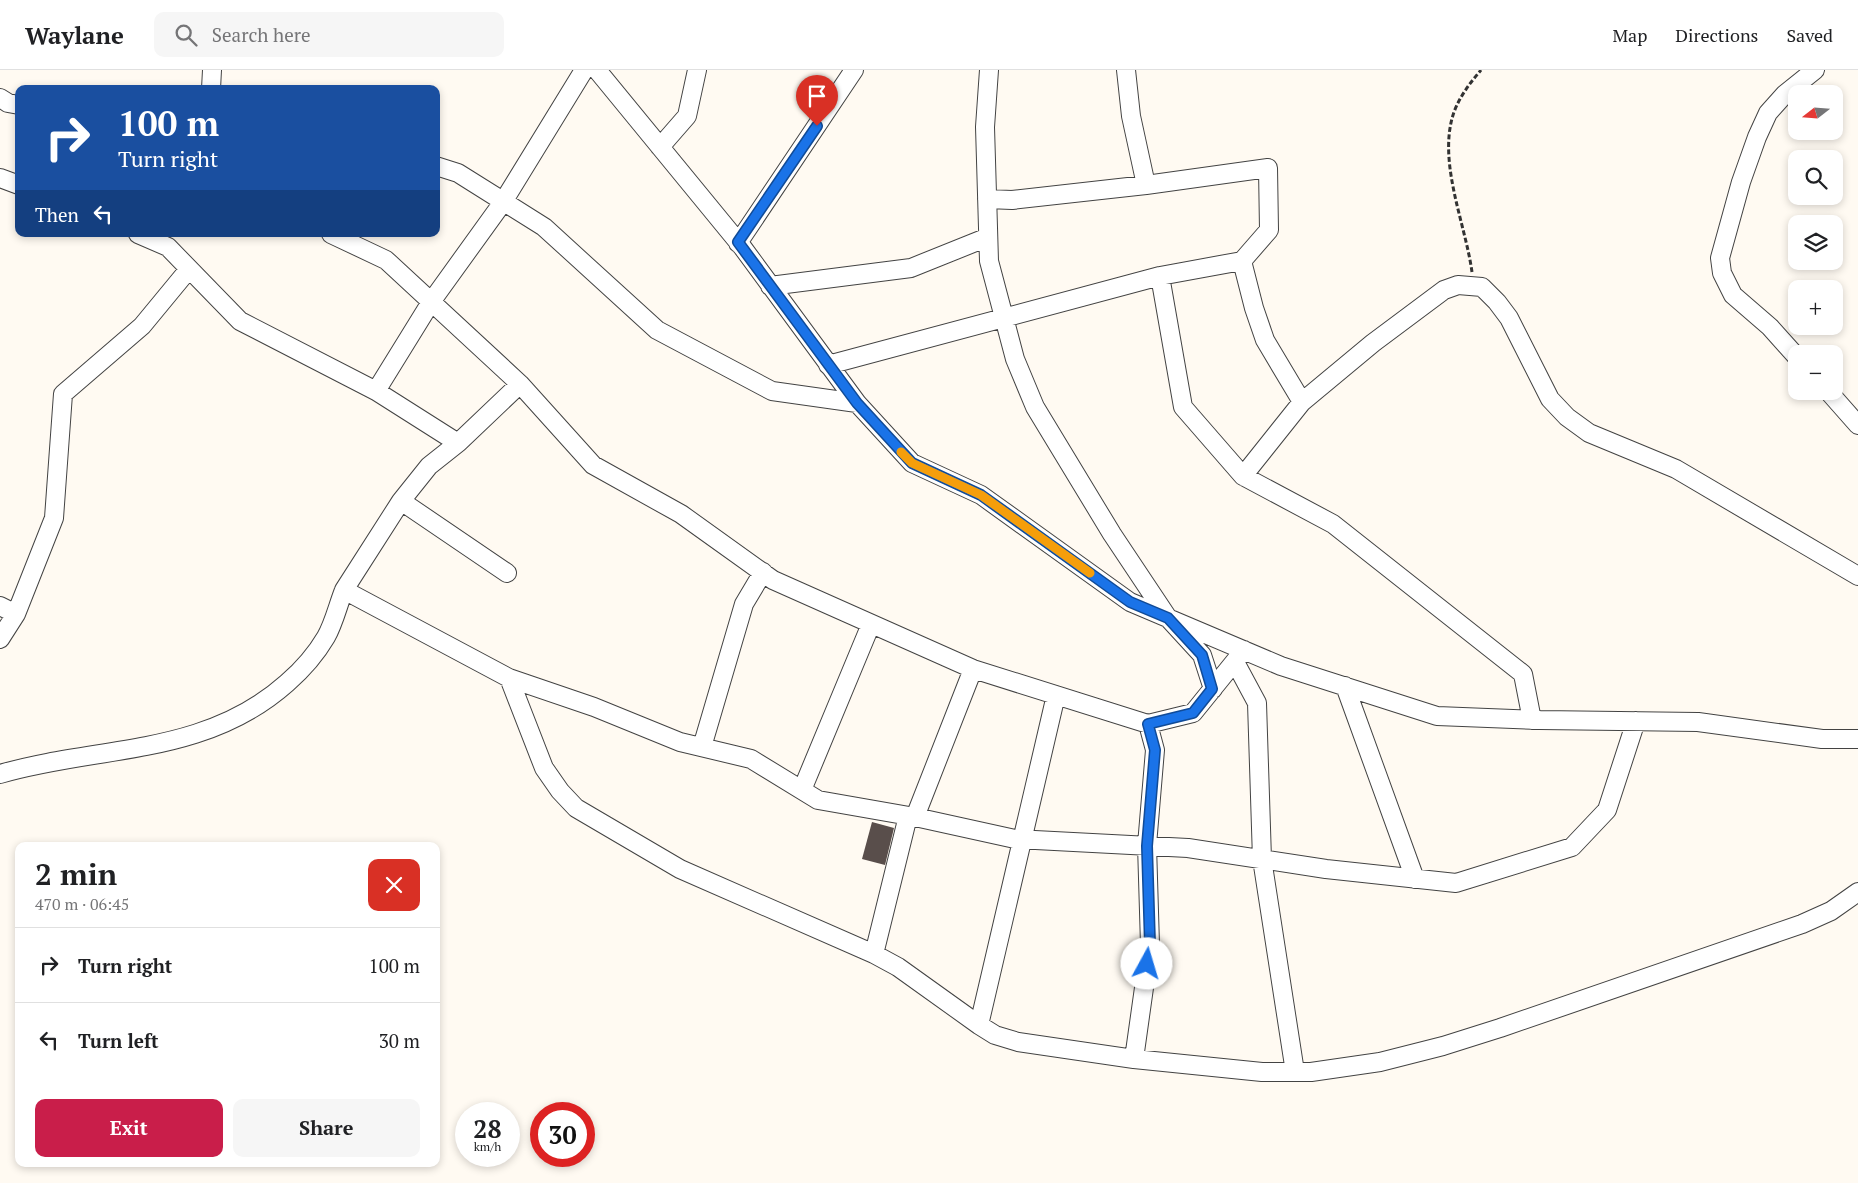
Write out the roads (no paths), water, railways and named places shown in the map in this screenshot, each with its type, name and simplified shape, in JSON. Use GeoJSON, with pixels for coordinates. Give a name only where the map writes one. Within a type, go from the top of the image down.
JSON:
{"type":"FeatureCollection","features":[{"type":"Feature","properties":{"kind":"street"},"geometry":{"type":"LineString","coordinates":[[211,85],[212,70]]}},
{"type":"Feature","properties":{"kind":"street"},"geometry":{"type":"LineString","coordinates":[[376,391],[431,302],[504,202],[584,70]]}},
{"type":"Feature","properties":{"kind":"street"},"geometry":{"type":"LineString","coordinates":[[597,70],[738,242],[857,403],[912,463],[981,495],[1130,602],[1168,618],[1240,656],[1281,666],[1437,716],[1532,720],[1698,722],[1822,739],[1858,739]]}},
{"type":"Feature","properties":{"kind":"street"},"geometry":{"type":"LineString","coordinates":[[660,147],[686,116],[697,70]]}},
{"type":"Feature","properties":{"kind":"street"},"geometry":{"type":"LineString","coordinates":[[738,242],[854,70]]}},
{"type":"Feature","properties":{"kind":"street"},"geometry":{"type":"LineString","coordinates":[[990,70],[985,127],[989,261],[1015,359],[1035,407],[1112,534],[1168,618],[1202,655],[1212,689]]}},
{"type":"Feature","properties":{"kind":"street"},"geometry":{"type":"LineString","coordinates":[[1126,70],[1131,116],[1146,185]]}},
{"type":"Feature","properties":{"kind":"street"},"geometry":{"type":"LineString","coordinates":[[1788,347],[1770,327],[1733,295],[1722,273],[1720,258],[1741,182],[1768,113],[1785,94],[1815,70]]}},
{"type":"Feature","properties":{"kind":"street"},"geometry":{"type":"LineString","coordinates":[[0,98],[8,103],[15,104]]}},
{"type":"Feature","properties":{"kind":"street"},"geometry":{"type":"LineString","coordinates":[[440,167],[458,173],[544,227],[658,330],[772,391],[857,403]]}},
{"type":"Feature","properties":{"kind":"street"},"geometry":{"type":"LineString","coordinates":[[828,365],[1160,276],[1242,261],[1269,230],[1268,168],[1146,185],[1012,200],[987,200]]}},
{"type":"Feature","properties":{"kind":"street"},"geometry":{"type":"LineString","coordinates":[[0,178],[15,184]]}},
{"type":"Feature","properties":{"kind":"street"},"geometry":{"type":"LineString","coordinates":[[145,237],[168,247],[240,321],[376,391],[458,443]]}},
{"type":"Feature","properties":{"kind":"street"},"geometry":{"type":"LineString","coordinates":[[337,237],[386,260],[520,384],[593,465],[681,514],[773,580],[973,669],[1148,724],[1193,713],[1240,656]]}},
{"type":"Feature","properties":{"kind":"street"},"geometry":{"type":"LineString","coordinates":[[770,286],[911,268],[988,237]]}},
{"type":"Feature","properties":{"kind":"street"},"geometry":{"type":"LineString","coordinates":[[1242,261],[1254,308],[1266,340],[1302,402]]}},
{"type":"Feature","properties":{"kind":"street"},"geometry":{"type":"LineString","coordinates":[[0,639],[16,614],[54,518],[63,394],[142,326],[189,269]]}},
{"type":"Feature","properties":{"kind":"street"},"geometry":{"type":"LineString","coordinates":[[1160,276],[1183,407],[1243,476],[1333,524],[1523,674],[1532,720]]}},
{"type":"Feature","properties":{"kind":"street"},"geometry":{"type":"LineString","coordinates":[[1243,476],[1302,402],[1373,343],[1444,290],[1458,285],[1474,285],[1482,287],[1503,310],[1550,399],[1577,426],[1589,433],[1676,469],[1858,576]]}},
{"type":"Feature","properties":{"kind":"street"},"geometry":{"type":"LineString","coordinates":[[0,774],[48,762],[171,742],[198,734],[235,719],[273,695],[305,665],[326,636],[344,590],[401,501],[429,466],[458,443],[520,384]]}},
{"type":"Feature","properties":{"kind":"street"},"geometry":{"type":"LineString","coordinates":[[1836,400],[1858,425]]}},
{"type":"Feature","properties":{"kind":"street"},"geometry":{"type":"LineString","coordinates":[[401,501],[507,573]]}},
{"type":"Feature","properties":{"kind":"street"},"geometry":{"type":"LineString","coordinates":[[702,747],[744,604],[763,572]]}},
{"type":"Feature","properties":{"kind":"street"},"geometry":{"type":"LineString","coordinates":[[344,590],[509,678],[594,707],[680,742],[751,759],[818,800],[1024,839],[1188,848],[1415,879],[1456,883],[1572,847],[1607,810],[1636,721]]}},
{"type":"Feature","properties":{"kind":"street"},"geometry":{"type":"LineString","coordinates":[[0,606],[16,614]]}},
{"type":"Feature","properties":{"kind":"street"},"geometry":{"type":"LineString","coordinates":[[802,790],[871,624]]}},
{"type":"Feature","properties":{"kind":"street"},"geometry":{"type":"LineString","coordinates":[[1240,656],[1257,703],[1262,859],[1295,1072]]}},
{"type":"Feature","properties":{"kind":"street"},"geometry":{"type":"LineString","coordinates":[[874,954],[912,817],[973,669]]}},
{"type":"Feature","properties":{"kind":"street"},"geometry":{"type":"LineString","coordinates":[[509,678],[544,768],[560,791],[576,808],[680,869],[874,954],[898,967],[995,1035],[1018,1042],[1134,1059],[1262,1072],[1295,1072],[1380,1062],[1443,1046],[1500,1028],[1802,924],[1831,911],[1858,892]]}},
{"type":"Feature","properties":{"kind":"street"},"geometry":{"type":"LineString","coordinates":[[1345,686],[1415,879]]}},
{"type":"Feature","properties":{"kind":"street"},"geometry":{"type":"LineString","coordinates":[[979,1025],[1024,839],[1056,695]]}},
{"type":"Feature","properties":{"kind":"street"},"geometry":{"type":"LineString","coordinates":[[1134,1059],[1150,945],[1147,846],[1155,750],[1148,724]]}}]}
